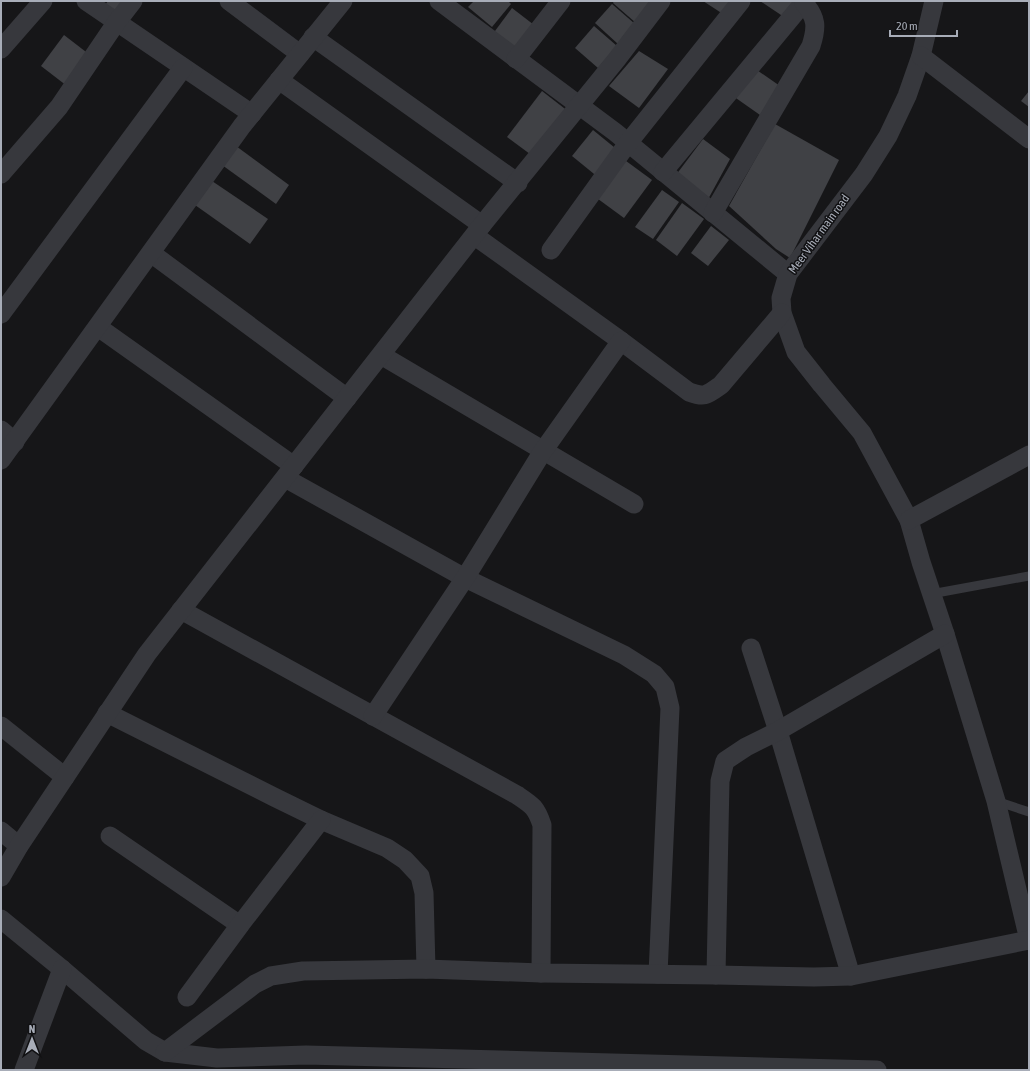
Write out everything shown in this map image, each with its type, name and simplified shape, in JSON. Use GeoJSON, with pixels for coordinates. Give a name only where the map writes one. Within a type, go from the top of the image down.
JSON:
{"type":"FeatureCollection","features":[{"type":"Feature","properties":{"kind":"street"},"geometry":{"type":"LineString","coordinates":[[1,49],[44,1]]}},
{"type":"Feature","properties":{"kind":"street"},"geometry":{"type":"LineString","coordinates":[[86,1],[116,23],[252,114]]}},
{"type":"Feature","properties":{"kind":"street"},"geometry":{"type":"LineString","coordinates":[[1,174],[59,107],[116,23],[133,1]]}},
{"type":"Feature","properties":{"kind":"street"},"geometry":{"type":"LineString","coordinates":[[229,1],[300,54]]}},
{"type":"Feature","properties":{"kind":"street"},"geometry":{"type":"LineString","coordinates":[[1,460],[8,436],[98,327],[252,114],[344,1]]}},
{"type":"Feature","properties":{"kind":"street"},"geometry":{"type":"LineString","coordinates":[[516,59],[561,1]]}},
{"type":"Feature","properties":{"kind":"street"},"geometry":{"type":"LineString","coordinates":[[1,877],[19,846],[147,654],[381,355],[618,59],[662,1]]}},
{"type":"Feature","properties":{"kind":"street"},"geometry":{"type":"LineString","coordinates":[[551,250],[628,143],[741,1]]}},
{"type":"Feature","properties":{"kind":"street","name":"Meer Vihar main road"},"geometry":{"type":"LineString","coordinates":[[934,1],[921,56],[907,96],[888,136],[864,174],[788,274],[781,298],[782,313],[796,352],[862,433],[909,520],[996,801],[1029,940]]}},
{"type":"Feature","properties":{"kind":"street"},"geometry":{"type":"LineString","coordinates":[[663,172],[804,2],[812,12],[815,20],[815,34],[811,46],[713,213]]}},
{"type":"Feature","properties":{"kind":"street"},"geometry":{"type":"LineString","coordinates":[[452,5],[516,59],[628,143],[788,274]]}},
{"type":"Feature","properties":{"kind":"street"},"geometry":{"type":"LineString","coordinates":[[313,38],[518,183]]}},
{"type":"Feature","properties":{"kind":"street"},"geometry":{"type":"LineString","coordinates":[[921,56],[1029,139]]}},
{"type":"Feature","properties":{"kind":"street"},"geometry":{"type":"LineString","coordinates":[[1,314],[183,68]]}},
{"type":"Feature","properties":{"kind":"street"},"geometry":{"type":"LineString","coordinates":[[279,80],[689,392],[700,396],[710,393],[721,385],[782,313]]}},
{"type":"Feature","properties":{"kind":"street"},"geometry":{"type":"LineString","coordinates":[[151,253],[348,398]]}},
{"type":"Feature","properties":{"kind":"street"},"geometry":{"type":"LineString","coordinates":[[98,327],[290,472],[465,578],[624,655],[654,674],[665,688],[670,708],[658,974]]}},
{"type":"Feature","properties":{"kind":"street"},"geometry":{"type":"LineString","coordinates":[[373,716],[465,578],[543,451],[621,341]]}},
{"type":"Feature","properties":{"kind":"street"},"geometry":{"type":"LineString","coordinates":[[381,355],[634,504]]}},
{"type":"Feature","properties":{"kind":"street"},"geometry":{"type":"LineString","coordinates":[[909,520],[1029,455]]}},
{"type":"Feature","properties":{"kind":"street"},"geometry":{"type":"LineString","coordinates":[[181,610],[517,795],[537,811],[542,825],[541,973]]}},
{"type":"Feature","properties":{"kind":"street"},"geometry":{"type":"LineString","coordinates":[[716,975],[720,781],[725,762],[746,747],[778,731],[945,634]]}},
{"type":"Feature","properties":{"kind":"street"},"geometry":{"type":"LineString","coordinates":[[751,648],[778,731],[851,976]]}},
{"type":"Feature","properties":{"kind":"street"},"geometry":{"type":"LineString","coordinates":[[107,713],[321,820],[388,848],[405,860],[420,876],[424,893],[426,970]]}},
{"type":"Feature","properties":{"kind":"street"},"geometry":{"type":"LineString","coordinates":[[1,726],[65,777]]}},
{"type":"Feature","properties":{"kind":"street"},"geometry":{"type":"LineString","coordinates":[[187,997],[240,925],[321,820]]}},
{"type":"Feature","properties":{"kind":"street"},"geometry":{"type":"LineString","coordinates":[[1,831],[19,846]]}},
{"type":"Feature","properties":{"kind":"street"},"geometry":{"type":"LineString","coordinates":[[110,836],[240,925]]}},
{"type":"Feature","properties":{"kind":"street"},"geometry":{"type":"LineString","coordinates":[[1,919],[146,1040],[165,1052],[217,1064],[360,1063],[877,1070]]}},
{"type":"Feature","properties":{"kind":"street"},"geometry":{"type":"LineString","coordinates":[[165,1052],[255,984],[271,976],[303,971],[426,970],[814,977],[851,976],[1029,940]]}},
{"type":"Feature","properties":{"kind":"street"},"geometry":{"type":"LineString","coordinates":[[24,1070],[62,969]]}},
{"type":"Feature","properties":{"kind":"lane"},"geometry":{"type":"LineString","coordinates":[[931,594],[1029,576]]}},
{"type":"Feature","properties":{"kind":"lane"},"geometry":{"type":"LineString","coordinates":[[996,801],[1029,812]]}},
{"type":"Feature","properties":{"kind":"building"},"geometry":{"type":"Polygon","coordinates":[[[108,1],[126,1],[116,14],[105,5],[108,1]]]}},
{"type":"Feature","properties":{"kind":"building"},"geometry":{"type":"Polygon","coordinates":[[[474,1],[508,1],[511,4],[492,27],[468,7],[474,1]]]}},
{"type":"Feature","properties":{"kind":"building"},"geometry":{"type":"Polygon","coordinates":[[[614,1],[655,1],[636,23],[613,3],[614,1]]]}},
{"type":"Feature","properties":{"kind":"building"},"geometry":{"type":"Polygon","coordinates":[[[703,1],[732,1],[723,14],[703,1]]]}},
{"type":"Feature","properties":{"kind":"building"},"geometry":{"type":"Polygon","coordinates":[[[760,1],[796,1],[784,17],[760,1]]]}},
{"type":"Feature","properties":{"kind":"building"},"geometry":{"type":"Polygon","coordinates":[[[612,4],[635,24],[618,44],[595,23],[612,4]]]}},
{"type":"Feature","properties":{"kind":"building"},"geometry":{"type":"Polygon","coordinates":[[[512,8],[538,28],[518,54],[492,35],[512,8]]]}},
{"type":"Feature","properties":{"kind":"building"},"geometry":{"type":"Polygon","coordinates":[[[594,26],[617,46],[598,68],[575,48],[594,26]]]}},
{"type":"Feature","properties":{"kind":"building"},"geometry":{"type":"Polygon","coordinates":[[[64,35],[90,55],[67,86],[41,66],[64,35]]]}},
{"type":"Feature","properties":{"kind":"building"},"geometry":{"type":"Polygon","coordinates":[[[639,51],[668,69],[639,108],[609,86],[639,51]]]}},
{"type":"Feature","properties":{"kind":"building"},"geometry":{"type":"Polygon","coordinates":[[[754,68],[780,86],[760,115],[733,96],[754,68]]]}},
{"type":"Feature","properties":{"kind":"building"},"geometry":{"type":"Polygon","coordinates":[[[542,91],[569,112],[534,157],[507,137],[542,91]]]}},
{"type":"Feature","properties":{"kind":"building"},"geometry":{"type":"Polygon","coordinates":[[[1029,91],[1029,107],[1021,101],[1029,91]]]}},
{"type":"Feature","properties":{"kind":"building"},"geometry":{"type":"Polygon","coordinates":[[[775,124],[839,160],[790,258],[776,249],[729,206],[775,124]]]}},
{"type":"Feature","properties":{"kind":"building"},"geometry":{"type":"Polygon","coordinates":[[[593,130],[620,152],[599,178],[572,156],[593,130]]]}},
{"type":"Feature","properties":{"kind":"building"},"geometry":{"type":"Polygon","coordinates":[[[703,139],[730,159],[706,203],[673,179],[703,139]]]}},
{"type":"Feature","properties":{"kind":"building"},"geometry":{"type":"Polygon","coordinates":[[[236,146],[289,185],[276,204],[222,165],[236,146]]]}},
{"type":"Feature","properties":{"kind":"building"},"geometry":{"type":"Polygon","coordinates":[[[622,158],[652,180],[624,218],[594,196],[622,158]]]}},
{"type":"Feature","properties":{"kind":"building"},"geometry":{"type":"Polygon","coordinates":[[[212,181],[268,219],[250,244],[195,205],[212,181]]]}},
{"type":"Feature","properties":{"kind":"building"},"geometry":{"type":"Polygon","coordinates":[[[662,190],[679,202],[653,239],[635,227],[662,190]]]}},
{"type":"Feature","properties":{"kind":"building"},"geometry":{"type":"Polygon","coordinates":[[[682,203],[704,219],[677,256],[656,240],[682,203]]]}},
{"type":"Feature","properties":{"kind":"building"},"geometry":{"type":"Polygon","coordinates":[[[711,226],[729,240],[708,266],[691,253],[711,226]]]}}]}
